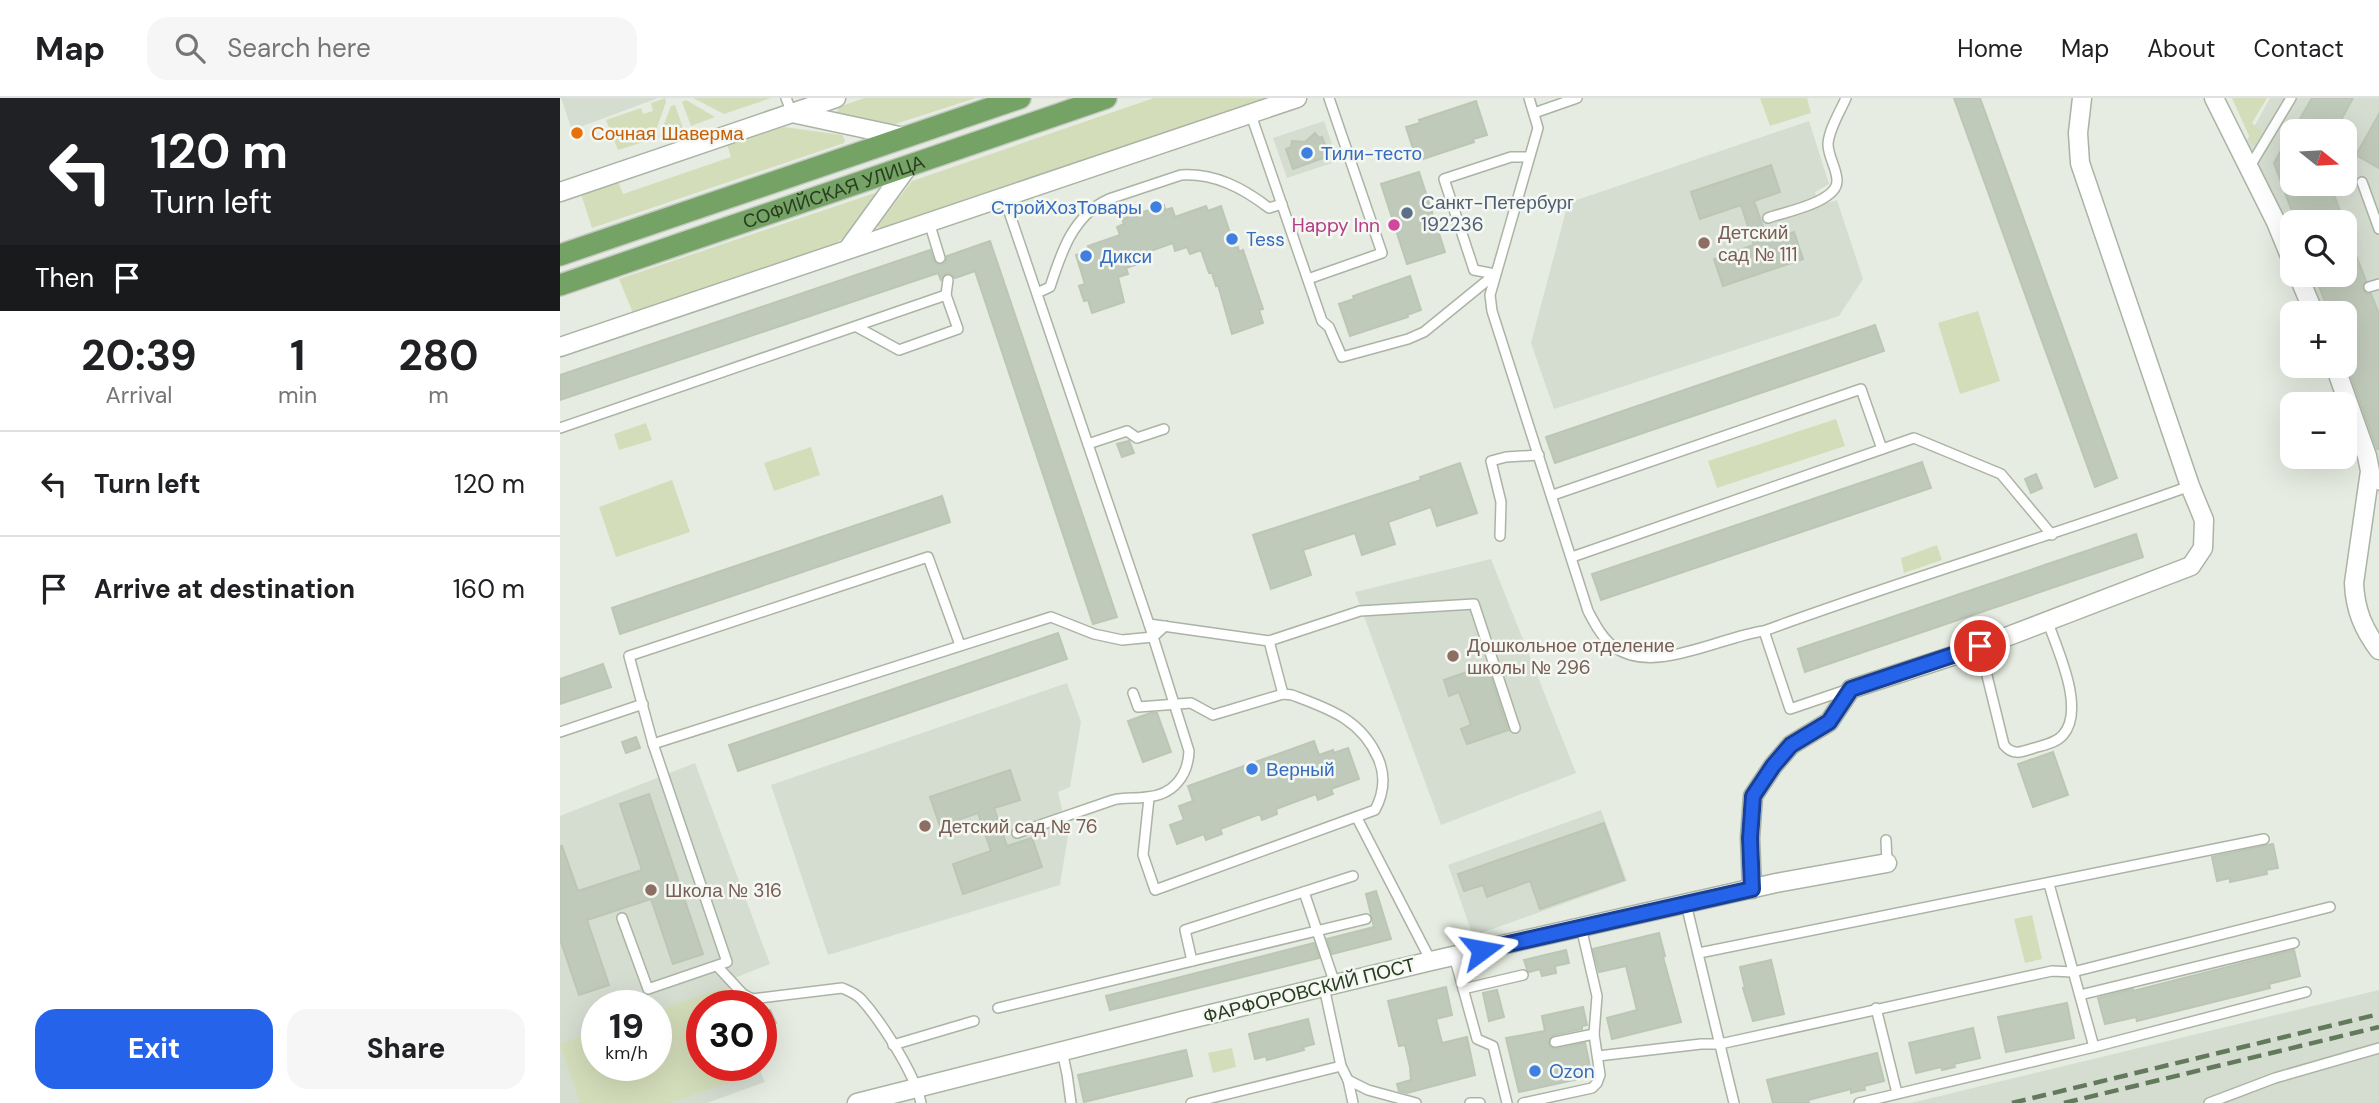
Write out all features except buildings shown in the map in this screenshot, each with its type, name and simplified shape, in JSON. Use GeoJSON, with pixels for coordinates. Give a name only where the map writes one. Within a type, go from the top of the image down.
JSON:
{"type":"FeatureCollection","features":[{"type":"Feature","properties":{"kind":"main road","name":"СОФИЙСКАЯ УЛИЦА"},"geometry":{"type":"LineString","coordinates":[[560,255],[1020,98]]}},
{"type":"Feature","properties":{"kind":"main road","name":"СОФИЙСКАЯ УЛИЦА"},"geometry":{"type":"LineString","coordinates":[[560,285],[909,165],[1046,108],[1106,98]]}},
{"type":"Feature","properties":{"kind":"street"},"geometry":{"type":"LineString","coordinates":[[560,192],[789,105],[836,98]]}},
{"type":"Feature","properties":{"kind":"street"},"geometry":{"type":"LineString","coordinates":[[560,347],[1297,98]]}},
{"type":"Feature","properties":{"kind":"street"},"geometry":{"type":"LineString","coordinates":[[1752,889],[1750,838],[1753,796],[1791,745],[1829,722],[1851,689],[1980,646],[2191,566],[2203,548],[2204,520],[2080,163],[2078,133],[2082,98]]}},
{"type":"Feature","properties":{"kind":"street"},"geometry":{"type":"LineString","coordinates":[[2214,98],[2280,235]]}},
{"type":"Feature","properties":{"kind":"street"},"geometry":{"type":"LineString","coordinates":[[789,105],[904,137]]}},
{"type":"Feature","properties":{"kind":"street"},"geometry":{"type":"LineString","coordinates":[[848,250],[909,165]]}},
{"type":"Feature","properties":{"kind":"street"},"geometry":{"type":"LineString","coordinates":[[2339,378],[2367,456],[2369,484],[2354,583],[2361,622],[2379,650]]}},
{"type":"Feature","properties":{"kind":"street","name":"ФАРФОРОВСКИЙ ПОСТ"},"geometry":{"type":"LineString","coordinates":[[857,1103],[920,1096],[1062,1051],[1431,961],[1752,889],[1887,863]]}},
{"type":"Feature","properties":{"kind":"lane"},"geometry":{"type":"LineString","coordinates":[[1308,279],[1382,253],[1329,98]]}},
{"type":"Feature","properties":{"kind":"lane"},"geometry":{"type":"LineString","coordinates":[[1529,98],[1538,128],[1495,274],[1490,295],[1492,311],[1588,611],[1596,627],[1613,646],[1645,656],[1678,654],[1764,631],[1863,594],[2052,535],[2190,486]]}},
{"type":"Feature","properties":{"kind":"lane"},"geometry":{"type":"LineString","coordinates":[[1534,113],[1577,98]]}},
{"type":"Feature","properties":{"kind":"lane"},"geometry":{"type":"LineString","coordinates":[[1768,218],[1822,200],[1833,193],[1837,178],[1828,142],[1846,98]]}},
{"type":"Feature","properties":{"kind":"lane"},"geometry":{"type":"LineString","coordinates":[[2249,168],[2291,98]]}},
{"type":"Feature","properties":{"kind":"lane"},"geometry":{"type":"LineString","coordinates":[[1250,112],[1322,321],[1329,327],[1342,357],[1424,332],[1495,274]]}},
{"type":"Feature","properties":{"kind":"lane"},"geometry":{"type":"LineString","coordinates":[[1490,295],[1480,287],[1444,179],[1511,157],[1529,157]]}},
{"type":"Feature","properties":{"kind":"lane"},"geometry":{"type":"LineString","coordinates":[[1037,293],[1049,287],[1061,253],[1074,228],[1098,204],[1109,199],[1181,175],[1192,174],[1207,176],[1238,187],[1269,208],[1282,204]]}},
{"type":"Feature","properties":{"kind":"lane"},"geometry":{"type":"LineString","coordinates":[[2362,182],[2379,229]]}},
{"type":"Feature","properties":{"kind":"lane"},"geometry":{"type":"LineString","coordinates":[[1004,197],[1149,624],[1189,751],[1184,774],[1176,787],[1149,797],[1127,796],[1017,833]]}},
{"type":"Feature","properties":{"kind":"lane"},"geometry":{"type":"LineString","coordinates":[[929,222],[940,258]]}},
{"type":"Feature","properties":{"kind":"lane"},"geometry":{"type":"LineString","coordinates":[[1474,270],[1495,274]]}},
{"type":"Feature","properties":{"kind":"lane"},"geometry":{"type":"LineString","coordinates":[[857,327],[899,350],[958,328],[946,295],[948,281]]}},
{"type":"Feature","properties":{"kind":"lane"},"geometry":{"type":"LineString","coordinates":[[2369,287],[2379,284]]}},
{"type":"Feature","properties":{"kind":"lane"},"geometry":{"type":"LineString","coordinates":[[560,428],[946,295]]}},
{"type":"Feature","properties":{"kind":"lane"},"geometry":{"type":"LineString","coordinates":[[1553,495],[1861,389],[1882,449]]}},
{"type":"Feature","properties":{"kind":"lane"},"geometry":{"type":"LineString","coordinates":[[1088,444],[1127,432],[1137,438],[1164,429]]}},
{"type":"Feature","properties":{"kind":"lane"},"geometry":{"type":"LineString","coordinates":[[1572,557],[1914,438],[2001,474],[2052,535]]}},
{"type":"Feature","properties":{"kind":"lane"},"geometry":{"type":"LineString","coordinates":[[1500,536],[1501,502],[1490,461],[1539,455]]}},
{"type":"Feature","properties":{"kind":"lane"},"geometry":{"type":"LineString","coordinates":[[2367,456],[2379,485]]}},
{"type":"Feature","properties":{"kind":"lane"},"geometry":{"type":"LineString","coordinates":[[622,918],[648,989],[727,962],[653,744],[629,656],[928,557],[960,645]]}},
{"type":"Feature","properties":{"kind":"lane"},"geometry":{"type":"LineString","coordinates":[[1149,624],[1269,641],[1360,611],[1474,604],[1515,727]]}},
{"type":"Feature","properties":{"kind":"lane"},"geometry":{"type":"LineString","coordinates":[[653,744],[1051,617],[1122,640],[1153,637],[1165,626]]}},
{"type":"Feature","properties":{"kind":"lane"},"geometry":{"type":"LineString","coordinates":[[1980,646],[2004,745],[2014,752],[2051,743],[2062,736],[2069,724],[2073,706],[2047,620]]}},
{"type":"Feature","properties":{"kind":"lane"},"geometry":{"type":"LineString","coordinates":[[1764,631],[1790,709],[1851,689]]}},
{"type":"Feature","properties":{"kind":"lane"},"geometry":{"type":"LineString","coordinates":[[1269,641],[1283,694]]}},
{"type":"Feature","properties":{"kind":"lane"},"geometry":{"type":"LineString","coordinates":[[1133,693],[1138,707],[1191,703],[1213,715],[1283,694],[1302,699],[1350,722],[1366,734],[1383,769],[1382,794],[1375,810],[1155,890],[1143,855],[1149,797]]}},
{"type":"Feature","properties":{"kind":"lane"},"geometry":{"type":"LineString","coordinates":[[560,732],[643,704]]}},
{"type":"Feature","properties":{"kind":"lane"},"geometry":{"type":"LineString","coordinates":[[1357,818],[1431,961]]}},
{"type":"Feature","properties":{"kind":"lane"},"geometry":{"type":"LineString","coordinates":[[1699,953],[2264,839]]}},
{"type":"Feature","properties":{"kind":"lane"},"geometry":{"type":"LineString","coordinates":[[1886,840],[1887,863]]}},
{"type":"Feature","properties":{"kind":"lane"},"geometry":{"type":"LineString","coordinates":[[1192,961],[1185,930],[1353,876]]}},
{"type":"Feature","properties":{"kind":"lane"},"geometry":{"type":"LineString","coordinates":[[2049,884],[2094,1047]]}},
{"type":"Feature","properties":{"kind":"lane"},"geometry":{"type":"LineString","coordinates":[[1304,892],[1317,931],[1329,985],[1341,1066],[1348,1080],[1353,1103]]}},
{"type":"Feature","properties":{"kind":"lane"},"geometry":{"type":"LineString","coordinates":[[1686,904],[1734,1103]]}},
{"type":"Feature","properties":{"kind":"lane"},"geometry":{"type":"LineString","coordinates":[[1598,1056],[1720,1044],[2052,971],[2073,972],[2330,907]]}},
{"type":"Feature","properties":{"kind":"lane"},"geometry":{"type":"LineString","coordinates":[[998,1008],[1366,919]]}},
{"type":"Feature","properties":{"kind":"lane"},"geometry":{"type":"LineString","coordinates":[[1523,1103],[1550,1100],[1592,1088],[1600,1075],[1594,1034],[1597,996],[1581,928]]}},
{"type":"Feature","properties":{"kind":"lane"},"geometry":{"type":"LineString","coordinates":[[2080,996],[2294,943]]}},
{"type":"Feature","properties":{"kind":"lane"},"geometry":{"type":"LineString","coordinates":[[1454,956],[1477,1040],[1493,1046],[1507,1103]]}},
{"type":"Feature","properties":{"kind":"lane"},"geometry":{"type":"LineString","coordinates":[[717,966],[743,994],[752,999],[842,988],[851,991],[860,998],[893,1045],[920,1096]]}},
{"type":"Feature","properties":{"kind":"lane"},"geometry":{"type":"LineString","coordinates":[[1463,989],[1523,975]]}},
{"type":"Feature","properties":{"kind":"lane"},"geometry":{"type":"LineString","coordinates":[[1859,1103],[2094,1047],[2306,992]]}},
{"type":"Feature","properties":{"kind":"lane"},"geometry":{"type":"LineString","coordinates":[[1876,1008],[1897,1093]]}},
{"type":"Feature","properties":{"kind":"lane"},"geometry":{"type":"LineString","coordinates":[[893,1045],[974,1021]]}},
{"type":"Feature","properties":{"kind":"lane"},"geometry":{"type":"LineString","coordinates":[[1555,1042],[1594,1034]]}},
{"type":"Feature","properties":{"kind":"lane"},"geometry":{"type":"LineString","coordinates":[[2210,1103],[2276,1078],[2379,1048]]}},
{"type":"Feature","properties":{"kind":"lane"},"geometry":{"type":"LineString","coordinates":[[1062,1051],[1071,1103]]}},
{"type":"Feature","properties":{"kind":"lane"},"geometry":{"type":"LineString","coordinates":[[1191,1103],[1341,1066]]}},
{"type":"Feature","properties":{"kind":"lane"},"geometry":{"type":"LineString","coordinates":[[1348,1080],[1368,1090],[1416,1103]]}},
{"type":"Feature","properties":{"kind":"lane"},"geometry":{"type":"LineString","coordinates":[[1470,1103],[1480,1103]]}},
{"type":"Feature","properties":{"kind":"shaded area"},"geometry":{"type":"Polygon","coordinates":[[[561,98],[658,98],[572,130],[561,98]]]}},
{"type":"Feature","properties":{"kind":"shaded area"},"geometry":{"type":"Polygon","coordinates":[[[2270,98],[2379,98],[2379,494],[2357,422],[2357,392],[2348,392],[2344,378],[2357,378],[2357,301],[2316,301],[2309,287],[2357,287],[2357,210],[2280,210],[2280,224],[2243,147],[2270,98]]]}},
{"type":"Feature","properties":{"kind":"shaded area"},"geometry":{"type":"Polygon","coordinates":[[[1324,121],[1338,161],[1287,178],[1273,138],[1324,121]]]}},
{"type":"Feature","properties":{"kind":"shaded area","name":"Детский сад № 111"},"geometry":{"type":"Polygon","coordinates":[[[1809,121],[1829,184],[1815,192],[1819,206],[1837,200],[1863,279],[1839,316],[1554,409],[1531,343],[1568,203],[1809,121]]]}},
{"type":"Feature","properties":{"kind":"shaded area","name":"Дошкольное отделение школы № 296"},"geometry":{"type":"Polygon","coordinates":[[[1491,559],[1576,773],[1441,825],[1355,592],[1491,559]]]}},
{"type":"Feature","properties":{"kind":"shaded area","name":"Детский сад № 76"},"geometry":{"type":"Polygon","coordinates":[[[1067,683],[1081,722],[1070,787],[1058,792],[1068,835],[1060,885],[828,955],[771,785],[1067,683]]]}},
{"type":"Feature","properties":{"kind":"shaded area","name":"Школа № 316"},"geometry":{"type":"Polygon","coordinates":[[[695,763],[770,964],[727,981],[730,990],[686,990],[686,1081],[765,1082],[707,1103],[560,1103],[560,816],[695,763]]]}},
{"type":"Feature","properties":{"kind":"shaded area"},"geometry":{"type":"Polygon","coordinates":[[[1601,810],[1627,881],[1473,936],[1448,865],[1601,810]]]}},
{"type":"Feature","properties":{"kind":"shaded area"},"geometry":{"type":"Polygon","coordinates":[[[2379,990],[2379,1103],[1911,1103],[2379,990]]]}},
{"type":"Feature","properties":{"kind":"green space"},"geometry":{"type":"Polygon","coordinates":[[[665,98],[653,139],[618,150],[606,120],[641,108],[643,114],[653,111],[651,103],[665,98]]]}},
{"type":"Feature","properties":{"kind":"green space"},"geometry":{"type":"Polygon","coordinates":[[[693,98],[771,98],[724,114],[693,98]]]}},
{"type":"Feature","properties":{"kind":"green space"},"geometry":{"type":"Polygon","coordinates":[[[864,98],[976,98],[889,126],[839,115],[837,112],[839,107],[864,98]]]}},
{"type":"Feature","properties":{"kind":"green space"},"geometry":{"type":"Polygon","coordinates":[[[1154,98],[1268,98],[881,229],[877,226],[912,181],[1154,98]]]}},
{"type":"Feature","properties":{"kind":"green space"},"geometry":{"type":"Polygon","coordinates":[[[1760,98],[1807,98],[1811,113],[1770,126],[1760,98]]]}},
{"type":"Feature","properties":{"kind":"green space"},"geometry":{"type":"Polygon","coordinates":[[[2232,98],[2267,98],[2252,123],[2262,132],[2254,147],[2232,98]]]}},
{"type":"Feature","properties":{"kind":"green space"},"geometry":{"type":"Polygon","coordinates":[[[686,100],[715,117],[691,126],[682,102],[686,100]]]}},
{"type":"Feature","properties":{"kind":"green space"},"geometry":{"type":"Polygon","coordinates":[[[675,105],[683,128],[659,137],[671,106],[675,105]]]}},
{"type":"Feature","properties":{"kind":"green space"},"geometry":{"type":"Polygon","coordinates":[[[784,127],[842,135],[845,140],[844,143],[592,228],[581,194],[618,181],[623,194],[731,157],[727,144],[784,127]]]}},
{"type":"Feature","properties":{"kind":"green space"},"geometry":{"type":"Polygon","coordinates":[[[875,193],[878,196],[843,238],[832,246],[633,313],[619,279],[875,193]]]}},
{"type":"Feature","properties":{"kind":"green space"},"geometry":{"type":"Polygon","coordinates":[[[1978,311],[2000,381],[1960,394],[1938,323],[1978,311]]]}},
{"type":"Feature","properties":{"kind":"green space"},"geometry":{"type":"Polygon","coordinates":[[[1836,419],[1845,446],[1717,488],[1708,461],[1836,419]]]}},
{"type":"Feature","properties":{"kind":"green space"},"geometry":{"type":"Polygon","coordinates":[[[646,423],[652,440],[619,450],[614,434],[646,423]]]}},
{"type":"Feature","properties":{"kind":"green space"},"geometry":{"type":"Polygon","coordinates":[[[811,447],[820,475],[774,491],[764,463],[811,447]]]}},
{"type":"Feature","properties":{"kind":"green space"},"geometry":{"type":"Polygon","coordinates":[[[672,480],[690,532],[616,557],[599,507],[672,480]]]}},
{"type":"Feature","properties":{"kind":"green space"},"geometry":{"type":"Polygon","coordinates":[[[1937,545],[1942,560],[1904,573],[1901,558],[1937,545]]]}},
{"type":"Feature","properties":{"kind":"green space"},"geometry":{"type":"Polygon","coordinates":[[[2032,915],[2042,959],[2025,963],[2014,919],[2032,915]]]}},
{"type":"Feature","properties":{"kind":"green space"},"geometry":{"type":"Polygon","coordinates":[[[686,1001],[686,1081],[734,1081],[669,1103],[580,1103],[560,1044],[581,1037],[581,1081],[672,1081],[672,1005],[686,1001]]]}},
{"type":"Feature","properties":{"kind":"green space"},"geometry":{"type":"Polygon","coordinates":[[[1232,1048],[1236,1067],[1213,1073],[1208,1053],[1232,1048]]]}},
{"type":"Feature","properties":{"kind":"railway"},"geometry":{"type":"LineString","coordinates":[[2012,1103],[2379,1014]]}},
{"type":"Feature","properties":{"kind":"railway"},"geometry":{"type":"LineString","coordinates":[[2064,1103],[2379,1027]]}},
{"type":"Feature","properties":{"kind":"place","name":"Сочная Шаверма"},"geometry":{"type":"Point","coordinates":[577,133]}},
{"type":"Feature","properties":{"kind":"place","name":"Тили-тесто"},"geometry":{"type":"Point","coordinates":[1307,153]}},
{"type":"Feature","properties":{"kind":"place","name":"СтройХозТовары"},"geometry":{"type":"Point","coordinates":[1156,207]}},
{"type":"Feature","properties":{"kind":"place","name":"Санкт-Петербург 192236"},"geometry":{"type":"Point","coordinates":[1407,213]}},
{"type":"Feature","properties":{"kind":"place","name":"Happy Inn"},"geometry":{"type":"Point","coordinates":[1394,225]}},
{"type":"Feature","properties":{"kind":"place","name":"Tess"},"geometry":{"type":"Point","coordinates":[1232,239]}},
{"type":"Feature","properties":{"kind":"place","name":"Детский сад № 111"},"geometry":{"type":"Point","coordinates":[1704,243]}},
{"type":"Feature","properties":{"kind":"place","name":"Дикси"},"geometry":{"type":"Point","coordinates":[1086,256]}},
{"type":"Feature","properties":{"kind":"place","name":"Дошкольное отделение школы № 296"},"geometry":{"type":"Point","coordinates":[1453,656]}},
{"type":"Feature","properties":{"kind":"place","name":"Верный"},"geometry":{"type":"Point","coordinates":[1252,769]}},
{"type":"Feature","properties":{"kind":"place","name":"Детский сад № 76"},"geometry":{"type":"Point","coordinates":[925,826]}},
{"type":"Feature","properties":{"kind":"place","name":"Школа № 316"},"geometry":{"type":"Point","coordinates":[651,890]}},
{"type":"Feature","properties":{"kind":"place","name":"Ozon"},"geometry":{"type":"Point","coordinates":[1535,1071]}},
{"type":"Feature","properties":{"kind":"route"},"geometry":{"type":"LineString","coordinates":[[1482,950],[1752,889],[1750,838],[1753,796],[1791,745],[1829,722],[1851,689],[1980,646]]}}]}
